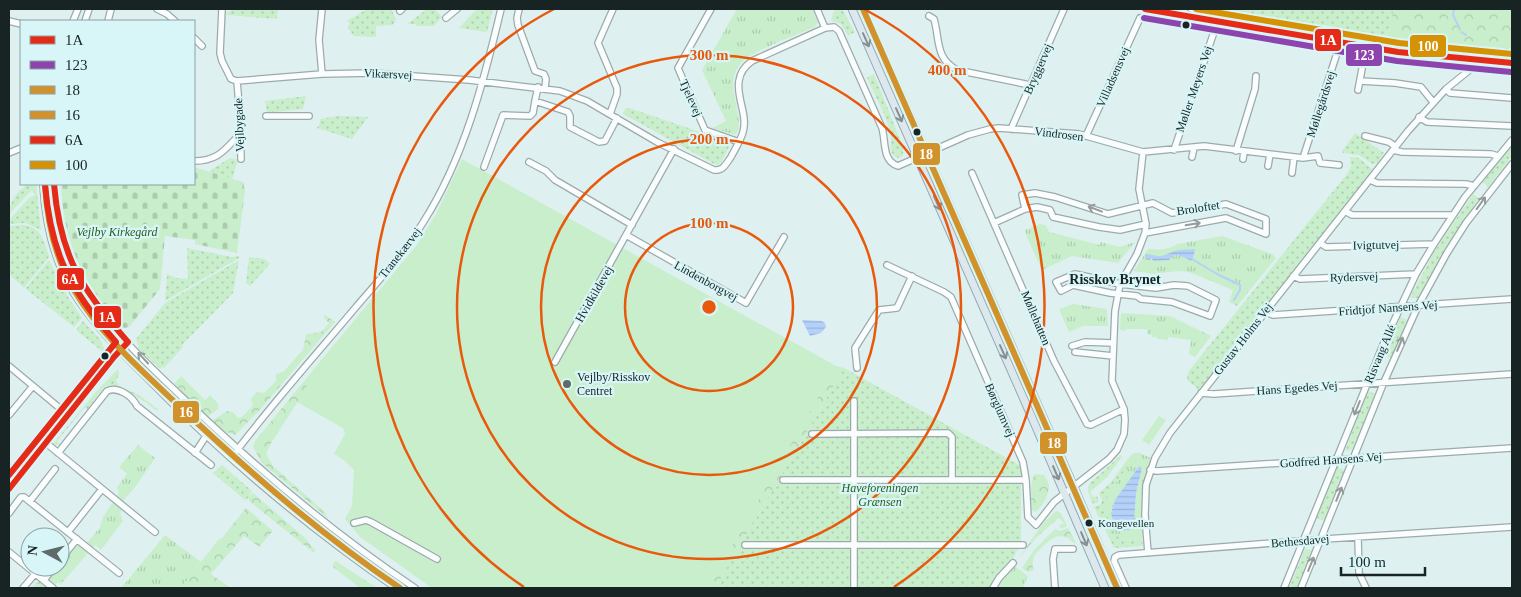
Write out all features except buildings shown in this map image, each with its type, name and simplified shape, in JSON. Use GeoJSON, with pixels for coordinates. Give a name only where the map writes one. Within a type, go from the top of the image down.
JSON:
{"type":"FeatureCollection","features":[{"type":"Feature","properties":{"kind":"main road"},"geometry":{"type":"LineString","coordinates":[[852,9],[1105,588]]}},
{"type":"Feature","properties":{"kind":"main road"},"geometry":{"type":"LineString","coordinates":[[863,9],[1117,588]]}},
{"type":"Feature","properties":{"kind":"street"},"geometry":{"type":"LineString","coordinates":[[157,9],[169,11]]}},
{"type":"Feature","properties":{"kind":"street","name":"Vejlbygade"},"geometry":{"type":"LineString","coordinates":[[222,9],[220,52],[222,61],[231,79],[237,81],[241,159]]}},
{"type":"Feature","properties":{"kind":"street"},"geometry":{"type":"LineString","coordinates":[[322,9],[319,40],[322,74]]}},
{"type":"Feature","properties":{"kind":"street"},"geometry":{"type":"LineString","coordinates":[[446,18],[457,9]]}},
{"type":"Feature","properties":{"kind":"street","name":"Tranekærvej"},"geometry":{"type":"LineString","coordinates":[[231,458],[412,240],[425,220],[449,175],[482,82],[501,9]]}},
{"type":"Feature","properties":{"kind":"street"},"geometry":{"type":"LineString","coordinates":[[484,167],[504,115],[530,116],[533,113],[536,101],[546,80],[544,74],[535,71],[518,25],[519,9]]}},
{"type":"Feature","properties":{"kind":"street"},"geometry":{"type":"LineString","coordinates":[[610,114],[617,94],[616,88],[598,43],[612,9]]}},
{"type":"Feature","properties":{"kind":"street","name":"Tjelevej"},"geometry":{"type":"LineString","coordinates":[[712,9],[678,68],[705,130],[739,142]]}},
{"type":"Feature","properties":{"kind":"street"},"geometry":{"type":"LineString","coordinates":[[739,142],[744,125],[738,85],[743,69],[752,61],[826,28],[817,9]]}},
{"type":"Feature","properties":{"kind":"street","name":"Bryggervej"},"geometry":{"type":"LineString","coordinates":[[1011,128],[1064,9]]}},
{"type":"Feature","properties":{"kind":"street"},"geometry":{"type":"LineString","coordinates":[[1145,9],[1398,52],[1512,63]]}},
{"type":"Feature","properties":{"kind":"street"},"geometry":{"type":"LineString","coordinates":[[1191,9],[1399,45],[1512,56]]}},
{"type":"Feature","properties":{"kind":"street"},"geometry":{"type":"LineString","coordinates":[[929,16],[934,19],[943,59],[950,66],[957,70],[1030,85]]}},
{"type":"Feature","properties":{"kind":"street","name":"Villadsensvej"},"geometry":{"type":"LineString","coordinates":[[1086,136],[1140,18]]}},
{"type":"Feature","properties":{"kind":"street","name":"Vindrosen"},"geometry":{"type":"LineString","coordinates":[[826,28],[834,27],[839,31],[882,128],[886,157],[898,166],[979,131],[999,128],[1086,136],[1144,152],[1204,146],[1303,158],[1318,156],[1320,163],[1339,165]]}},
{"type":"Feature","properties":{"kind":"street","name":"Møller Meyers Vej"},"geometry":{"type":"LineString","coordinates":[[1174,150],[1215,29]]}},
{"type":"Feature","properties":{"kind":"street"},"geometry":{"type":"LineString","coordinates":[[195,39],[202,46]]}},
{"type":"Feature","properties":{"kind":"street","name":"Møllegårdsvej"},"geometry":{"type":"LineString","coordinates":[[1303,158],[1338,50]]}},
{"type":"Feature","properties":{"kind":"street"},"geometry":{"type":"LineString","coordinates":[[1473,60],[1474,52]]}},
{"type":"Feature","properties":{"kind":"street","name":"Gustav Holms Vej"},"geometry":{"type":"LineString","coordinates":[[1148,553],[1145,498],[1150,470],[1170,433],[1419,117],[1446,89],[1472,68],[1473,60]]}},
{"type":"Feature","properties":{"kind":"street"},"geometry":{"type":"LineString","coordinates":[[1358,90],[1362,69]]}},
{"type":"Feature","properties":{"kind":"street","name":"Vikærsvej"},"geometry":{"type":"LineString","coordinates":[[237,81],[322,74],[371,73],[542,88],[572,95],[610,114],[657,142],[714,170],[721,170],[739,142]]}},
{"type":"Feature","properties":{"kind":"street"},"geometry":{"type":"LineString","coordinates":[[1236,151],[1255,89],[1256,76]]}},
{"type":"Feature","properties":{"kind":"street"},"geometry":{"type":"LineString","coordinates":[[1360,81],[1421,87],[1433,102]]}},
{"type":"Feature","properties":{"kind":"street"},"geometry":{"type":"LineString","coordinates":[[1446,89],[1450,94],[1512,98]]}},
{"type":"Feature","properties":{"kind":"street"},"geometry":{"type":"LineString","coordinates":[[536,101],[566,110],[570,116],[570,127],[599,142],[605,141],[617,118]]}},
{"type":"Feature","properties":{"kind":"street"},"geometry":{"type":"LineString","coordinates":[[266,116],[309,116]]}},
{"type":"Feature","properties":{"kind":"street"},"geometry":{"type":"LineString","coordinates":[[1419,117],[1427,122],[1512,126]]}},
{"type":"Feature","properties":{"kind":"street"},"geometry":{"type":"LineString","coordinates":[[195,161],[215,158],[241,133]]}},
{"type":"Feature","properties":{"kind":"street"},"geometry":{"type":"LineString","coordinates":[[1365,136],[1389,142],[1402,152],[1491,154],[1498,156]]}},
{"type":"Feature","properties":{"kind":"street","name":"Risvang Allé"},"geometry":{"type":"LineString","coordinates":[[1284,588],[1367,384],[1416,274],[1453,215],[1512,140]]}},
{"type":"Feature","properties":{"kind":"street"},"geometry":{"type":"LineString","coordinates":[[1192,157],[1194,148]]}},
{"type":"Feature","properties":{"kind":"street"},"geometry":{"type":"LineString","coordinates":[[1218,156],[1219,148]]}},
{"type":"Feature","properties":{"kind":"street","name":"Hvidkildevej"},"geometry":{"type":"LineString","coordinates":[[555,362],[674,150]]}},
{"type":"Feature","properties":{"kind":"street"},"geometry":{"type":"LineString","coordinates":[[1065,494],[1117,450],[1124,434],[1124,410],[1112,381],[1114,311],[1120,284],[1137,254],[1145,233],[1146,224],[1139,190],[1144,152]]}},
{"type":"Feature","properties":{"kind":"street"},"geometry":{"type":"LineString","coordinates":[[1243,159],[1244,152]]}},
{"type":"Feature","properties":{"kind":"street"},"geometry":{"type":"LineString","coordinates":[[1268,166],[1270,154]]}},
{"type":"Feature","properties":{"kind":"street"},"geometry":{"type":"LineString","coordinates":[[1292,173],[1294,157]]}},
{"type":"Feature","properties":{"kind":"street"},"geometry":{"type":"LineString","coordinates":[[529,162],[546,171],[555,180],[632,225]]}},
{"type":"Feature","properties":{"kind":"street","name":"Risvang Allé"},"geometry":{"type":"LineString","coordinates":[[1301,588],[1384,382],[1418,306],[1434,274],[1466,223],[1512,164]]}},
{"type":"Feature","properties":{"kind":"street","name":"Møllehatten"},"geometry":{"type":"LineString","coordinates":[[972,174],[1054,361],[1087,424],[1124,410]]}},
{"type":"Feature","properties":{"kind":"street"},"geometry":{"type":"LineString","coordinates":[[1370,180],[1377,183],[1466,184],[1474,186]]}},
{"type":"Feature","properties":{"kind":"street"},"geometry":{"type":"LineString","coordinates":[[43,185],[46,221],[50,239],[64,276],[81,305],[120,350],[206,436],[282,502],[332,542],[396,588]]}},
{"type":"Feature","properties":{"kind":"street"},"geometry":{"type":"LineString","coordinates":[[54,185],[54,200],[61,236],[74,272],[92,301],[128,342],[168,384],[237,450],[339,534],[415,588]]}},
{"type":"Feature","properties":{"kind":"street","name":"Broloftet"},"geometry":{"type":"LineString","coordinates":[[1024,209],[1022,195],[1035,193],[1055,197],[1080,206],[1086,205],[1108,214],[1153,203],[1172,213],[1226,204],[1266,219],[1266,234],[1226,218],[1145,233]]}},
{"type":"Feature","properties":{"kind":"street"},"geometry":{"type":"LineString","coordinates":[[1055,197],[1050,210],[1053,217],[1120,230],[1146,224]]}},
{"type":"Feature","properties":{"kind":"street"},"geometry":{"type":"LineString","coordinates":[[994,223],[1024,209],[1037,207],[1050,210]]}},
{"type":"Feature","properties":{"kind":"street"},"geometry":{"type":"LineString","coordinates":[[1345,211],[1352,215],[1453,215]]}},
{"type":"Feature","properties":{"kind":"street","name":"Lindenborgvej"},"geometry":{"type":"LineString","coordinates":[[626,236],[746,303],[784,237]]}},
{"type":"Feature","properties":{"kind":"street","name":"Ivigtutvej"},"geometry":{"type":"LineString","coordinates":[[1320,243],[1326,247],[1434,244]]}},
{"type":"Feature","properties":{"kind":"street","name":"Børglumvej"},"geometry":{"type":"LineString","coordinates":[[887,265],[951,297],[1025,469],[1028,516],[1036,525],[1054,502],[1065,494]]}},
{"type":"Feature","properties":{"kind":"street"},"geometry":{"type":"LineString","coordinates":[[1075,274],[1120,284],[1156,288],[1174,285],[1188,286],[1216,300],[1210,316],[1172,302],[1141,299],[1138,296],[1110,293],[1073,285],[1061,291],[1056,282],[1075,274]]}},
{"type":"Feature","properties":{"kind":"street","name":"Rydersvej"},"geometry":{"type":"LineString","coordinates":[[1293,276],[1300,279],[1416,274]]}},
{"type":"Feature","properties":{"kind":"street"},"geometry":{"type":"LineString","coordinates":[[857,368],[855,348],[879,310],[897,308],[912,276]]}},
{"type":"Feature","properties":{"kind":"street","name":"Fridtjof Nansens Vej"},"geometry":{"type":"LineString","coordinates":[[1265,312],[1273,315],[1512,299]]}},
{"type":"Feature","properties":{"kind":"street"},"geometry":{"type":"LineString","coordinates":[[9,488],[128,342]]}},
{"type":"Feature","properties":{"kind":"street"},"geometry":{"type":"LineString","coordinates":[[1072,346],[1085,342],[1113,343]]}},
{"type":"Feature","properties":{"kind":"street"},"geometry":{"type":"LineString","coordinates":[[1075,352],[1113,356]]}},
{"type":"Feature","properties":{"kind":"street"},"geometry":{"type":"LineString","coordinates":[[9,366],[68,414]]}},
{"type":"Feature","properties":{"kind":"street","name":"Hans Egedes Vej"},"geometry":{"type":"LineString","coordinates":[[1201,392],[1214,394],[1512,374]]}},
{"type":"Feature","properties":{"kind":"street"},"geometry":{"type":"LineString","coordinates":[[9,415],[33,386]]}},
{"type":"Feature","properties":{"kind":"street"},"geometry":{"type":"LineString","coordinates":[[58,453],[110,389],[130,396],[137,406],[211,465]]}},
{"type":"Feature","properties":{"kind":"street"},"geometry":{"type":"LineString","coordinates":[[854,401],[854,588]]}},
{"type":"Feature","properties":{"kind":"street"},"geometry":{"type":"LineString","coordinates":[[812,434],[950,434],[952,438],[952,480]]}},
{"type":"Feature","properties":{"kind":"street"},"geometry":{"type":"LineString","coordinates":[[195,453],[206,436]]}},
{"type":"Feature","properties":{"kind":"street"},"geometry":{"type":"LineString","coordinates":[[46,443],[155,532]]}},
{"type":"Feature","properties":{"kind":"street","name":"Godfred Hansens Vej"},"geometry":{"type":"LineString","coordinates":[[1150,470],[1512,448]]}},
{"type":"Feature","properties":{"kind":"street"},"geometry":{"type":"LineString","coordinates":[[30,501],[54,470]]}},
{"type":"Feature","properties":{"kind":"street"},"geometry":{"type":"LineString","coordinates":[[783,480],[1026,480]]}},
{"type":"Feature","properties":{"kind":"street"},"geometry":{"type":"LineString","coordinates":[[70,529],[102,489]]}},
{"type":"Feature","properties":{"kind":"street"},"geometry":{"type":"LineString","coordinates":[[9,513],[21,498],[24,497],[62,527]]}},
{"type":"Feature","properties":{"kind":"street"},"geometry":{"type":"LineString","coordinates":[[354,523],[366,520],[371,522],[437,559]]}},
{"type":"Feature","properties":{"kind":"street","name":"Bethesdavej"},"geometry":{"type":"LineString","coordinates":[[1126,588],[1114,561],[1115,557],[1119,555],[1512,527]]}},
{"type":"Feature","properties":{"kind":"street"},"geometry":{"type":"LineString","coordinates":[[70,534],[119,573]]}},
{"type":"Feature","properties":{"kind":"street"},"geometry":{"type":"LineString","coordinates":[[1358,538],[1360,574],[1366,588]]}},
{"type":"Feature","properties":{"kind":"street"},"geometry":{"type":"LineString","coordinates":[[70,547],[76,539]]}},
{"type":"Feature","properties":{"kind":"street"},"geometry":{"type":"LineString","coordinates":[[745,545],[1023,545]]}},
{"type":"Feature","properties":{"kind":"street"},"geometry":{"type":"LineString","coordinates":[[1055,588],[1053,559],[1055,549],[1073,550]]}},
{"type":"Feature","properties":{"kind":"street"},"geometry":{"type":"LineString","coordinates":[[9,552],[20,561]]}},
{"type":"Feature","properties":{"kind":"street"},"geometry":{"type":"LineString","coordinates":[[993,588],[1013,563]]}},
{"type":"Feature","properties":{"kind":"street"},"geometry":{"type":"LineString","coordinates":[[23,588],[32,577]]}},
{"type":"Feature","properties":{"kind":"street"},"geometry":{"type":"LineString","coordinates":[[40,577],[53,588]]}},
{"type":"Feature","properties":{"kind":"green space"},"geometry":{"type":"Polygon","coordinates":[[[234,9],[278,9],[277,19],[226,15],[226,13],[234,9]]]}},
{"type":"Feature","properties":{"kind":"green space"},"geometry":{"type":"Polygon","coordinates":[[[367,9],[391,9],[396,19],[393,25],[376,26],[376,37],[354,36],[348,28],[350,23],[347,21],[367,9]]]}},
{"type":"Feature","properties":{"kind":"green space"},"geometry":{"type":"Polygon","coordinates":[[[427,9],[435,9],[442,17],[434,26],[407,24],[427,9]]]}},
{"type":"Feature","properties":{"kind":"green space"},"geometry":{"type":"Polygon","coordinates":[[[477,9],[493,9],[487,32],[459,28],[477,9]]]}},
{"type":"Feature","properties":{"kind":"green space"},"geometry":{"type":"Polygon","coordinates":[[[737,9],[812,9],[818,22],[815,27],[765,48],[742,62],[736,71],[734,81],[739,121],[735,135],[712,128],[726,121],[702,70],[737,9]]]}},
{"type":"Feature","properties":{"kind":"green space"},"geometry":{"type":"Polygon","coordinates":[[[835,9],[842,9],[855,32],[848,36],[841,24],[832,21],[835,9]]]}},
{"type":"Feature","properties":{"kind":"green space"},"geometry":{"type":"Polygon","coordinates":[[[1221,9],[1394,9],[1386,37],[1221,9]]]}},
{"type":"Feature","properties":{"kind":"green space"},"geometry":{"type":"Polygon","coordinates":[[[1394,9],[1512,9],[1512,50],[1441,45],[1386,37],[1394,9]]]}},
{"type":"Feature","properties":{"kind":"green space"},"geometry":{"type":"Polygon","coordinates":[[[874,74],[903,147],[903,155],[899,158],[892,153],[891,136],[887,121],[867,78],[874,74]]]}},
{"type":"Feature","properties":{"kind":"green space"},"geometry":{"type":"Polygon","coordinates":[[[306,96],[303,109],[267,113],[265,101],[306,96]]]}},
{"type":"Feature","properties":{"kind":"green space"},"geometry":{"type":"Polygon","coordinates":[[[629,108],[727,141],[730,145],[721,163],[716,165],[623,114],[625,109],[629,108]]]}},
{"type":"Feature","properties":{"kind":"green space"},"geometry":{"type":"Polygon","coordinates":[[[338,116],[368,117],[352,139],[317,128],[320,119],[338,116]]]}},
{"type":"Feature","properties":{"kind":"green space"},"geometry":{"type":"Polygon","coordinates":[[[1355,133],[1384,153],[1378,163],[1372,164],[1359,155],[1343,153],[1342,151],[1355,133]]]}},
{"type":"Feature","properties":{"kind":"green space"},"geometry":{"type":"Polygon","coordinates":[[[1512,145],[1512,156],[1488,187],[1483,180],[1512,145]]]}},
{"type":"Feature","properties":{"kind":"green space"},"geometry":{"type":"Polygon","coordinates":[[[1350,157],[1359,158],[1373,170],[1199,390],[1187,380],[1188,372],[1347,174],[1351,166],[1350,157]]]}},
{"type":"Feature","properties":{"kind":"green space"},"geometry":{"type":"Polygon","coordinates":[[[230,158],[238,160],[232,179],[209,171],[230,158]]]}},
{"type":"Feature","properties":{"kind":"green space","name":"Vejlby/Risskov Centret"},"geometry":{"type":"Polygon","coordinates":[[[462,159],[836,366],[707,588],[432,588],[360,537],[345,519],[352,506],[354,470],[334,454],[345,434],[343,428],[297,402],[328,352],[417,245],[436,214],[462,159]]]}},
{"type":"Feature","properties":{"kind":"green space","name":"Vejlby Kirkegård"},"geometry":{"type":"Polygon","coordinates":[[[195,167],[243,182],[245,191],[237,253],[195,244],[195,240],[165,236],[160,289],[129,327],[124,328],[98,296],[78,262],[66,225],[61,185],[195,185],[195,167]]]}},
{"type":"Feature","properties":{"kind":"green space"},"geometry":{"type":"Polygon","coordinates":[[[928,169],[943,203],[957,228],[1068,482],[1032,409],[926,170],[928,169]]]}},
{"type":"Feature","properties":{"kind":"green space"},"geometry":{"type":"Polygon","coordinates":[[[27,185],[36,185],[41,230],[26,223],[9,224],[9,220],[30,197],[35,195],[32,190],[9,214],[10,207],[19,191],[27,185]]]}},
{"type":"Feature","properties":{"kind":"green space"},"geometry":{"type":"Polygon","coordinates":[[[1473,194],[1479,199],[1449,243],[1418,298],[1410,298],[1434,252],[1473,194]]]}},
{"type":"Feature","properties":{"kind":"green space"},"geometry":{"type":"Polygon","coordinates":[[[1040,224],[1046,225],[1049,232],[1100,245],[1100,242],[1120,247],[1135,242],[1118,263],[1072,256],[1042,270],[1025,230],[1040,224]]]}},
{"type":"Feature","properties":{"kind":"green space"},"geometry":{"type":"Polygon","coordinates":[[[9,226],[29,226],[38,232],[44,240],[49,257],[24,288],[9,274],[9,226]]]}},
{"type":"Feature","properties":{"kind":"green space"},"geometry":{"type":"Polygon","coordinates":[[[1222,236],[1272,254],[1276,258],[1237,306],[1229,302],[1233,290],[1189,272],[1178,271],[1154,274],[1134,271],[1148,249],[1167,248],[1177,244],[1222,236]]]}},
{"type":"Feature","properties":{"kind":"green space"},"geometry":{"type":"Polygon","coordinates":[[[187,248],[232,257],[239,256],[239,258],[165,301],[167,274],[177,278],[188,279],[187,248]]]}},
{"type":"Feature","properties":{"kind":"green space"},"geometry":{"type":"Polygon","coordinates":[[[249,257],[265,259],[270,264],[250,286],[246,283],[249,257]]]}},
{"type":"Feature","properties":{"kind":"green space"},"geometry":{"type":"Polygon","coordinates":[[[49,260],[68,297],[82,318],[74,327],[26,288],[49,260]]]}},
{"type":"Feature","properties":{"kind":"green space"},"geometry":{"type":"Polygon","coordinates":[[[239,260],[233,293],[182,345],[183,347],[164,368],[160,369],[139,349],[136,339],[165,303],[239,260]]]}},
{"type":"Feature","properties":{"kind":"green space"},"geometry":{"type":"Polygon","coordinates":[[[1073,304],[1107,309],[1108,326],[1083,326],[1069,332],[1059,309],[1073,304]]]}},
{"type":"Feature","properties":{"kind":"green space"},"geometry":{"type":"Polygon","coordinates":[[[1121,313],[1170,316],[1211,336],[1195,357],[1189,354],[1191,340],[1168,337],[1168,340],[1157,339],[1157,337],[1147,334],[1147,329],[1120,330],[1121,313]]]}},
{"type":"Feature","properties":{"kind":"green space"},"geometry":{"type":"Polygon","coordinates":[[[324,314],[335,322],[259,411],[235,435],[223,431],[212,421],[227,411],[233,412],[238,418],[242,417],[253,405],[251,398],[257,392],[264,393],[276,381],[276,374],[283,372],[303,350],[306,334],[321,332],[329,323],[324,318],[324,314]]]}},
{"type":"Feature","properties":{"kind":"green space"},"geometry":{"type":"Polygon","coordinates":[[[1400,317],[1407,320],[1391,358],[1384,355],[1400,317]]]}},
{"type":"Feature","properties":{"kind":"green space"},"geometry":{"type":"Polygon","coordinates":[[[83,321],[100,339],[105,351],[104,353],[76,330],[83,321]]]}},
{"type":"Feature","properties":{"kind":"green space"},"geometry":{"type":"Polygon","coordinates":[[[327,353],[342,363],[319,369],[271,443],[266,454],[273,466],[325,512],[328,518],[262,463],[253,447],[255,441],[327,353]]]}},
{"type":"Feature","properties":{"kind":"green space"},"geometry":{"type":"Polygon","coordinates":[[[130,354],[154,377],[161,381],[227,447],[202,424],[193,419],[130,354]]]}},
{"type":"Feature","properties":{"kind":"green space"},"geometry":{"type":"Polygon","coordinates":[[[836,366],[844,368],[715,588],[707,588],[836,366]]]}},
{"type":"Feature","properties":{"kind":"green space","name":"Haveforeningen Grænsen"},"geometry":{"type":"Polygon","coordinates":[[[844,368],[1021,466],[1021,543],[1011,563],[990,588],[715,588],[844,368]]]}},
{"type":"Feature","properties":{"kind":"green space"},"geometry":{"type":"Polygon","coordinates":[[[118,369],[119,374],[116,381],[119,386],[139,395],[158,409],[157,411],[126,390],[119,387],[105,386],[88,410],[85,407],[57,441],[60,444],[55,446],[53,444],[95,393],[118,369]]]}},
{"type":"Feature","properties":{"kind":"green space"},"geometry":{"type":"Polygon","coordinates":[[[181,376],[205,400],[210,395],[218,404],[218,409],[207,417],[174,384],[181,376]]]}},
{"type":"Feature","properties":{"kind":"green space"},"geometry":{"type":"Polygon","coordinates":[[[1368,391],[1375,394],[1352,450],[1345,451],[1368,391]]]}},
{"type":"Feature","properties":{"kind":"green space"},"geometry":{"type":"Polygon","coordinates":[[[1159,416],[1166,420],[1149,445],[1142,440],[1159,416]]]}},
{"type":"Feature","properties":{"kind":"green space"},"geometry":{"type":"Polygon","coordinates":[[[138,445],[155,458],[123,501],[127,504],[120,513],[123,521],[101,550],[95,545],[70,574],[70,552],[76,545],[83,548],[100,527],[103,517],[119,493],[117,487],[127,474],[119,467],[138,445]]]}},
{"type":"Feature","properties":{"kind":"green space"},"geometry":{"type":"Polygon","coordinates":[[[1133,453],[1139,453],[1151,458],[1143,493],[1142,540],[1134,538],[1122,540],[1113,532],[1106,512],[1108,494],[1130,463],[1127,460],[1133,453]],[[1139,466],[1115,500],[1111,511],[1134,523],[1136,493],[1142,468],[1139,466]]]}},
{"type":"Feature","properties":{"kind":"green space"},"geometry":{"type":"Polygon","coordinates":[[[1121,455],[1122,457],[1107,477],[1090,492],[1093,497],[1097,496],[1099,502],[1093,504],[1088,492],[1089,484],[1121,455]]]}},
{"type":"Feature","properties":{"kind":"green space"},"geometry":{"type":"Polygon","coordinates":[[[1127,460],[1130,463],[1108,494],[1106,512],[1113,532],[1122,540],[1134,538],[1142,540],[1143,546],[1114,548],[1094,507],[1101,504],[1102,501],[1099,493],[1112,481],[1127,460]]]}},
{"type":"Feature","properties":{"kind":"green space"},"geometry":{"type":"Polygon","coordinates":[[[243,461],[340,539],[303,516],[242,464],[243,461]]]}},
{"type":"Feature","properties":{"kind":"green space"},"geometry":{"type":"Polygon","coordinates":[[[222,465],[252,491],[246,501],[213,473],[222,465]]]}},
{"type":"Feature","properties":{"kind":"green space"},"geometry":{"type":"Polygon","coordinates":[[[1337,467],[1344,470],[1324,521],[1316,518],[1337,467]]]}},
{"type":"Feature","properties":{"kind":"green space"},"geometry":{"type":"Polygon","coordinates":[[[1035,474],[1044,475],[1049,486],[1045,501],[1035,512],[1032,510],[1031,491],[1035,474]]]}},
{"type":"Feature","properties":{"kind":"green space"},"geometry":{"type":"Polygon","coordinates":[[[253,493],[304,537],[315,550],[314,553],[249,501],[248,497],[253,493]]]}},
{"type":"Feature","properties":{"kind":"green space"},"geometry":{"type":"Polygon","coordinates":[[[246,508],[273,531],[259,547],[244,536],[211,574],[231,588],[181,588],[218,540],[222,538],[246,508]]]}},
{"type":"Feature","properties":{"kind":"green space"},"geometry":{"type":"Polygon","coordinates":[[[1056,511],[1061,513],[1067,526],[1061,529],[1059,526],[1064,523],[1059,518],[1057,519],[1036,538],[1019,558],[1043,523],[1056,511]]]}},
{"type":"Feature","properties":{"kind":"green space"},"geometry":{"type":"Polygon","coordinates":[[[1068,528],[1075,544],[1066,537],[1053,538],[1034,556],[1034,570],[1028,572],[1022,568],[1034,550],[1055,529],[1060,531],[1068,528]]]}},
{"type":"Feature","properties":{"kind":"green space"},"geometry":{"type":"Polygon","coordinates":[[[165,535],[201,562],[181,588],[121,588],[165,535]]]}},
{"type":"Feature","properties":{"kind":"green space"},"geometry":{"type":"Polygon","coordinates":[[[1305,549],[1313,550],[1297,588],[1289,588],[1305,549]]]}},
{"type":"Feature","properties":{"kind":"green space"},"geometry":{"type":"Polygon","coordinates":[[[336,561],[377,588],[360,588],[333,567],[336,561]]]}},
{"type":"Feature","properties":{"kind":"green space"},"geometry":{"type":"Polygon","coordinates":[[[1015,566],[1028,576],[1023,588],[995,588],[1001,580],[1015,566]]]}},
{"type":"Feature","properties":{"kind":"green space"},"geometry":{"type":"Polygon","coordinates":[[[50,577],[67,577],[61,584],[58,582],[52,588],[32,588],[39,580],[44,584],[50,577]]]}},
{"type":"Feature","properties":{"kind":"water"},"geometry":{"type":"Polygon","coordinates":[[[1194,249],[1192,261],[1178,255],[1174,255],[1169,260],[1153,261],[1152,258],[1149,260],[1145,259],[1148,254],[1161,256],[1177,250],[1194,249]]]}},
{"type":"Feature","properties":{"kind":"water"},"geometry":{"type":"Polygon","coordinates":[[[802,320],[822,321],[826,327],[821,333],[810,336],[802,320]]]}},
{"type":"Feature","properties":{"kind":"water"},"geometry":{"type":"Polygon","coordinates":[[[1139,466],[1142,468],[1136,493],[1134,523],[1130,530],[1118,531],[1115,528],[1111,513],[1115,500],[1139,466]]]}},
{"type":"Feature","properties":{"kind":"waterway"},"geometry":{"type":"LineString","coordinates":[[1454,9],[1453,15],[1459,27]]}},
{"type":"Feature","properties":{"kind":"waterway"},"geometry":{"type":"LineString","coordinates":[[1461,32],[1466,35]]}},
{"type":"Feature","properties":{"kind":"waterway"},"geometry":{"type":"LineString","coordinates":[[1192,259],[1240,285],[1240,290],[1234,300]]}},
{"type":"Feature","properties":{"kind":"transit line","name":"18"},"geometry":{"type":"LineString","coordinates":[[863,9],[1117,588]]}},
{"type":"Feature","properties":{"kind":"transit line","name":"1A"},"geometry":{"type":"LineString","coordinates":[[1145,9],[1398,52],[1512,63]]}},
{"type":"Feature","properties":{"kind":"transit line","name":"100"},"geometry":{"type":"LineString","coordinates":[[1196,9],[1399,43],[1512,54]]}},
{"type":"Feature","properties":{"kind":"transit line","name":"123"},"geometry":{"type":"LineString","coordinates":[[1144,18],[1397,61],[1511,72]]}},
{"type":"Feature","properties":{"kind":"transit line","name":"16"},"geometry":{"type":"LineString","coordinates":[[45,185],[50,225],[57,252],[67,278],[96,322],[150,378],[258,478],[341,546],[400,588]]}},
{"type":"Feature","properties":{"kind":"transit line","name":"6A"},"geometry":{"type":"LineString","coordinates":[[9,475],[116,342],[86,305],[66,270],[52,231],[45,185]]}},
{"type":"Feature","properties":{"kind":"transit line","name":"1A"},"geometry":{"type":"LineString","coordinates":[[9,489],[128,342],[97,305],[76,270],[61,232],[54,185]]}},
{"type":"Feature","properties":{"kind":"place","name":"Vejlby/Risskov Centret"},"geometry":{"type":"Point","coordinates":[567,384]}},
{"type":"Feature","properties":{"kind":"place","name":"Kongevellen"},"geometry":{"type":"Point","coordinates":[1089,523]}},
{"type":"Feature","properties":{"kind":"district","name":"Risskov Brynet"},"geometry":{"type":"Point","coordinates":[1115,279]}}]}
